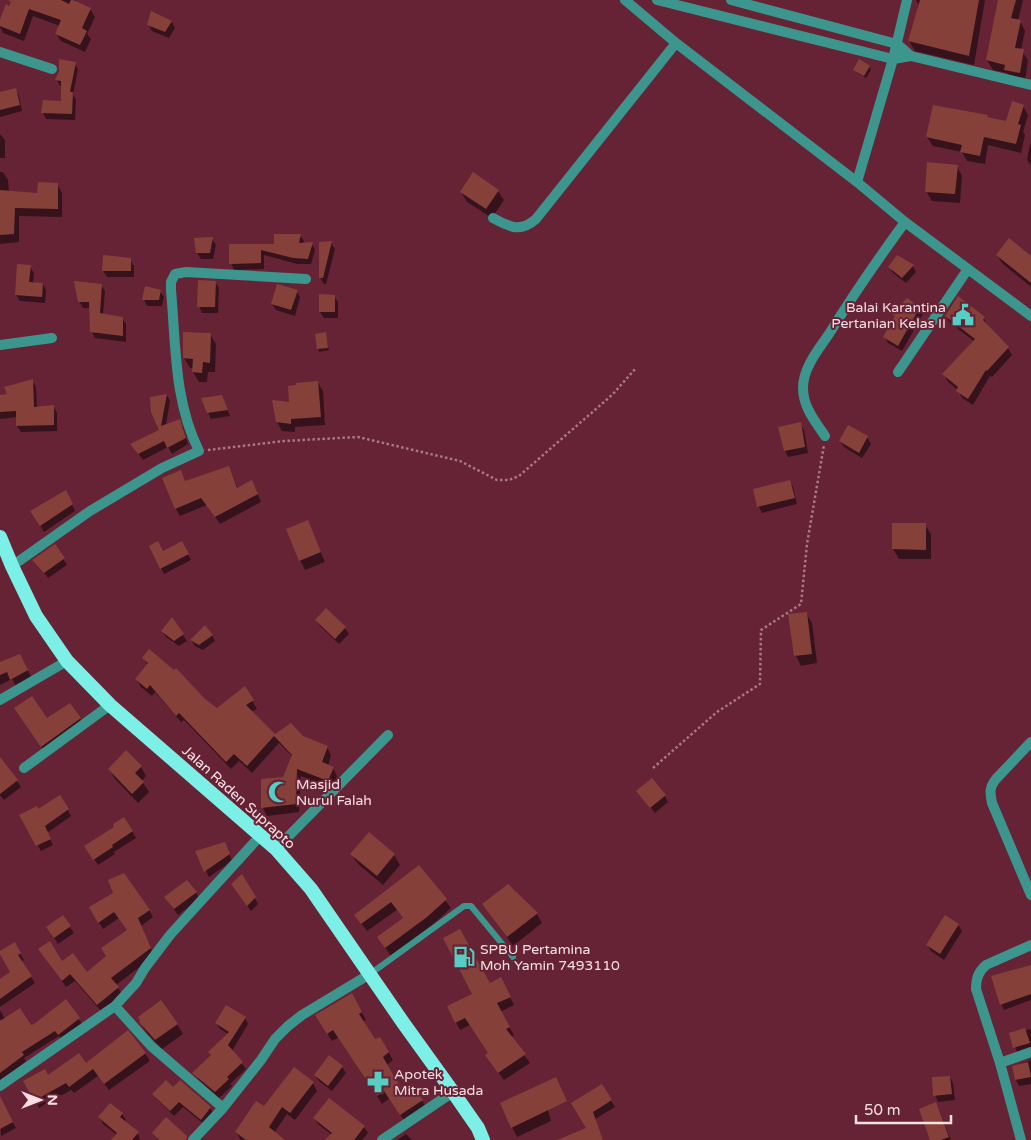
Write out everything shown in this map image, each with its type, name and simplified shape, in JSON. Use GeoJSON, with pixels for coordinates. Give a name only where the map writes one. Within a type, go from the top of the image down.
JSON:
{"type":"FeatureCollection","features":[{"type":"Feature","properties":{"kind":"highway","name":"Jalan Raden Suprapto"},"geometry":{"type":"LineString","coordinates":[[0,537],[36,616],[67,661],[110,705],[276,848],[312,889],[478,1128],[483,1140]]}},
{"type":"Feature","properties":{"kind":"street"},"geometry":{"type":"LineString","coordinates":[[625,0],[676,43],[905,222],[1031,316]]}},
{"type":"Feature","properties":{"kind":"street"},"geometry":{"type":"LineString","coordinates":[[657,0],[893,59],[911,56],[1031,85]]}},
{"type":"Feature","properties":{"kind":"street"},"geometry":{"type":"LineString","coordinates":[[731,0],[897,44],[911,56]]}},
{"type":"Feature","properties":{"kind":"street"},"geometry":{"type":"LineString","coordinates":[[856,182],[893,59],[907,0]]}},
{"type":"Feature","properties":{"kind":"street"},"geometry":{"type":"LineString","coordinates":[[493,218],[511,227],[518,228],[530,225],[676,43]]}},
{"type":"Feature","properties":{"kind":"street"},"geometry":{"type":"LineString","coordinates":[[0,52],[52,70]]}},
{"type":"Feature","properties":{"kind":"street"},"geometry":{"type":"LineString","coordinates":[[825,436],[808,410],[804,400],[802,388],[805,371],[853,295],[905,222]]}},
{"type":"Feature","properties":{"kind":"street"},"geometry":{"type":"LineString","coordinates":[[898,372],[968,268]]}},
{"type":"Feature","properties":{"kind":"street"},"geometry":{"type":"LineString","coordinates":[[12,566],[90,511],[162,468],[200,451],[186,418],[180,395],[172,290],[173,276],[176,273],[306,279]]}},
{"type":"Feature","properties":{"kind":"street"},"geometry":{"type":"LineString","coordinates":[[0,345],[52,338]]}},
{"type":"Feature","properties":{"kind":"street"},"geometry":{"type":"LineString","coordinates":[[0,700],[67,661]]}},
{"type":"Feature","properties":{"kind":"street"},"geometry":{"type":"LineString","coordinates":[[24,768],[110,705]]}},
{"type":"Feature","properties":{"kind":"street"},"geometry":{"type":"LineString","coordinates":[[276,848],[388,736]]}},
{"type":"Feature","properties":{"kind":"street"},"geometry":{"type":"LineString","coordinates":[[1031,742],[990,785],[989,791],[992,803],[1031,895]]}},
{"type":"Feature","properties":{"kind":"street"},"geometry":{"type":"LineString","coordinates":[[0,1086],[115,1006],[136,983],[170,934],[261,835]]}},
{"type":"Feature","properties":{"kind":"street"},"geometry":{"type":"LineString","coordinates":[[1021,1140],[1000,1063],[976,989],[976,981],[981,970],[986,965],[1031,946]]}},
{"type":"Feature","properties":{"kind":"street"},"geometry":{"type":"LineString","coordinates":[[193,1140],[223,1108],[275,1039],[288,1026],[302,1014],[370,974]]}},
{"type":"Feature","properties":{"kind":"street"},"geometry":{"type":"LineString","coordinates":[[115,1006],[151,1046],[223,1108]]}},
{"type":"Feature","properties":{"kind":"street"},"geometry":{"type":"LineString","coordinates":[[1000,1063],[1031,1052]]}},
{"type":"Feature","properties":{"kind":"street"},"geometry":{"type":"LineString","coordinates":[[382,1140],[453,1092]]}},
{"type":"Feature","properties":{"kind":"lane"},"geometry":{"type":"LineString","coordinates":[[370,974],[468,905],[471,906],[513,956]]}},
{"type":"Feature","properties":{"kind":"path"},"geometry":{"type":"LineString","coordinates":[[200,451],[284,441],[358,437],[460,461],[497,480],[509,480],[519,476],[612,395],[636,368]]}},
{"type":"Feature","properties":{"kind":"path"},"geometry":{"type":"LineString","coordinates":[[653,768],[717,712],[760,684],[761,630],[801,604],[807,544],[825,436]]}},
{"type":"Feature","properties":{"kind":"building"},"geometry":{"type":"Polygon","coordinates":[[[8,0],[61,0],[69,4],[73,0],[91,8],[82,28],[87,31],[80,45],[55,34],[61,20],[29,9],[20,34],[0,26],[0,19],[6,4],[9,6],[11,2],[8,0]]]}},
{"type":"Feature","properties":{"kind":"building"},"geometry":{"type":"Polygon","coordinates":[[[920,0],[979,0],[969,56],[908,41],[920,0]]]}},
{"type":"Feature","properties":{"kind":"building"},"geometry":{"type":"Polygon","coordinates":[[[998,0],[1016,0],[1011,18],[1021,20],[1015,48],[1024,49],[1020,73],[1004,70],[1005,65],[986,60],[998,0]]]}},
{"type":"Feature","properties":{"kind":"building"},"geometry":{"type":"Polygon","coordinates":[[[151,11],[172,21],[165,32],[147,25],[151,11]]]}},
{"type":"Feature","properties":{"kind":"building"},"geometry":{"type":"Polygon","coordinates":[[[59,59],[76,62],[70,92],[73,92],[72,114],[41,113],[43,100],[61,101],[61,81],[55,80],[59,71],[59,59]]]}},
{"type":"Feature","properties":{"kind":"building"},"geometry":{"type":"Polygon","coordinates":[[[859,59],[870,66],[864,76],[853,70],[859,59]]]}},
{"type":"Feature","properties":{"kind":"building"},"geometry":{"type":"Polygon","coordinates":[[[16,88],[20,105],[0,110],[0,92],[16,88]]]}},
{"type":"Feature","properties":{"kind":"building"},"geometry":{"type":"Polygon","coordinates":[[[1012,101],[1024,105],[1018,124],[1021,125],[1016,144],[984,137],[980,156],[960,152],[962,145],[926,137],[933,105],[988,115],[987,117],[1006,121],[1012,101]]]}},
{"type":"Feature","properties":{"kind":"building"},"geometry":{"type":"Polygon","coordinates":[[[927,162],[958,165],[955,194],[925,192],[927,162]]]}},
{"type":"Feature","properties":{"kind":"building"},"geometry":{"type":"Polygon","coordinates":[[[473,172],[499,190],[486,209],[460,192],[473,172]]]}},
{"type":"Feature","properties":{"kind":"building"},"geometry":{"type":"Polygon","coordinates":[[[38,182],[58,183],[58,209],[15,208],[14,234],[0,235],[0,190],[37,193],[38,182]]]}},
{"type":"Feature","properties":{"kind":"building"},"geometry":{"type":"Polygon","coordinates":[[[274,234],[301,234],[299,243],[313,242],[308,259],[293,258],[261,250],[261,263],[229,264],[229,244],[274,244],[274,234]]]}},
{"type":"Feature","properties":{"kind":"building"},"geometry":{"type":"Polygon","coordinates":[[[213,237],[210,253],[196,253],[194,238],[213,237]]]}},
{"type":"Feature","properties":{"kind":"building"},"geometry":{"type":"Polygon","coordinates":[[[1009,238],[1031,256],[1031,283],[996,255],[1009,238]]]}},
{"type":"Feature","properties":{"kind":"building"},"geometry":{"type":"Polygon","coordinates":[[[332,241],[323,278],[319,278],[319,242],[332,241]]]}},
{"type":"Feature","properties":{"kind":"building"},"geometry":{"type":"Polygon","coordinates":[[[103,255],[131,258],[131,271],[102,271],[103,255]]]}},
{"type":"Feature","properties":{"kind":"building"},"geometry":{"type":"Polygon","coordinates":[[[897,255],[914,265],[902,278],[888,267],[897,255]]]}},
{"type":"Feature","properties":{"kind":"building"},"geometry":{"type":"Polygon","coordinates":[[[17,264],[31,265],[29,282],[43,283],[42,297],[15,295],[17,264]]]}},
{"type":"Feature","properties":{"kind":"building"},"geometry":{"type":"Polygon","coordinates":[[[198,280],[216,281],[215,307],[197,307],[198,280]]]}},
{"type":"Feature","properties":{"kind":"building"},"geometry":{"type":"Polygon","coordinates":[[[74,281],[102,284],[100,313],[123,317],[123,336],[90,332],[89,302],[78,302],[74,281]]]}},
{"type":"Feature","properties":{"kind":"building"},"geometry":{"type":"Polygon","coordinates":[[[277,284],[298,290],[291,310],[271,304],[277,284]]]}},
{"type":"Feature","properties":{"kind":"building"},"geometry":{"type":"Polygon","coordinates":[[[145,286],[161,290],[159,300],[142,300],[145,286]]]}},
{"type":"Feature","properties":{"kind":"building"},"geometry":{"type":"Polygon","coordinates":[[[319,294],[335,295],[335,312],[319,312],[319,294]]]}},
{"type":"Feature","properties":{"kind":"building"},"geometry":{"type":"Polygon","coordinates":[[[958,296],[985,317],[983,320],[1009,347],[986,370],[968,399],[956,391],[958,387],[942,374],[975,339],[945,316],[958,296]]]}},
{"type":"Feature","properties":{"kind":"building"},"geometry":{"type":"Polygon","coordinates":[[[907,298],[920,307],[898,346],[883,337],[895,316],[892,314],[907,298]]]}},
{"type":"Feature","properties":{"kind":"building"},"geometry":{"type":"Polygon","coordinates":[[[183,332],[211,333],[210,363],[203,362],[202,373],[192,372],[193,359],[183,358],[183,332]]]}},
{"type":"Feature","properties":{"kind":"building"},"geometry":{"type":"Polygon","coordinates":[[[326,332],[328,348],[317,349],[315,334],[326,332]]]}},
{"type":"Feature","properties":{"kind":"building"},"geometry":{"type":"Polygon","coordinates":[[[33,379],[34,407],[54,405],[54,425],[16,426],[16,411],[0,412],[0,395],[7,394],[4,387],[33,379]]]}},
{"type":"Feature","properties":{"kind":"building"},"geometry":{"type":"Polygon","coordinates":[[[318,381],[321,417],[291,419],[291,424],[276,422],[272,400],[289,402],[288,386],[296,385],[296,383],[318,381]]]}},
{"type":"Feature","properties":{"kind":"building"},"geometry":{"type":"Polygon","coordinates":[[[167,394],[161,426],[180,419],[186,438],[167,448],[164,441],[138,454],[130,444],[159,430],[151,412],[150,397],[167,394]]]}},
{"type":"Feature","properties":{"kind":"building"},"geometry":{"type":"Polygon","coordinates":[[[222,395],[228,410],[207,413],[201,398],[222,395]]]}},
{"type":"Feature","properties":{"kind":"building"},"geometry":{"type":"Polygon","coordinates":[[[801,422],[805,447],[784,451],[778,427],[801,422]]]}},
{"type":"Feature","properties":{"kind":"building"},"geometry":{"type":"Polygon","coordinates":[[[848,425],[868,436],[859,453],[839,441],[848,425]]]}},
{"type":"Feature","properties":{"kind":"building"},"geometry":{"type":"Polygon","coordinates":[[[229,466],[237,488],[252,480],[258,494],[215,517],[201,498],[175,509],[162,478],[181,470],[185,481],[229,466]]]}},
{"type":"Feature","properties":{"kind":"building"},"geometry":{"type":"Polygon","coordinates":[[[790,480],[795,498],[757,507],[753,489],[790,480]]]}},
{"type":"Feature","properties":{"kind":"building"},"geometry":{"type":"Polygon","coordinates":[[[66,490],[73,504],[40,526],[30,511],[66,490]]]}},
{"type":"Feature","properties":{"kind":"building"},"geometry":{"type":"Polygon","coordinates":[[[308,520],[321,552],[299,561],[286,529],[308,520]]]}},
{"type":"Feature","properties":{"kind":"building"},"geometry":{"type":"Polygon","coordinates":[[[892,523],[926,523],[926,550],[892,549],[892,523]]]}},
{"type":"Feature","properties":{"kind":"building"},"geometry":{"type":"Polygon","coordinates":[[[158,541],[163,551],[182,541],[189,554],[160,569],[149,546],[158,541]]]}},
{"type":"Feature","properties":{"kind":"building"},"geometry":{"type":"Polygon","coordinates":[[[55,544],[65,558],[44,573],[32,560],[55,544]]]}},
{"type":"Feature","properties":{"kind":"building"},"geometry":{"type":"Polygon","coordinates":[[[326,608],[346,627],[335,639],[315,620],[326,608]]]}},
{"type":"Feature","properties":{"kind":"building"},"geometry":{"type":"Polygon","coordinates":[[[807,612],[812,654],[794,656],[788,614],[807,612]]]}},
{"type":"Feature","properties":{"kind":"building"},"geometry":{"type":"Polygon","coordinates":[[[172,617],[184,634],[174,641],[161,631],[172,617]]]}},
{"type":"Feature","properties":{"kind":"building"},"geometry":{"type":"Polygon","coordinates":[[[205,625],[213,635],[199,645],[190,640],[205,625]]]}},
{"type":"Feature","properties":{"kind":"building"},"geometry":{"type":"Polygon","coordinates":[[[149,649],[174,670],[176,668],[205,699],[217,708],[245,686],[254,700],[246,705],[275,734],[291,723],[303,736],[328,746],[322,762],[334,767],[328,781],[297,769],[296,804],[261,808],[261,779],[283,777],[292,755],[274,736],[247,766],[234,754],[226,762],[179,713],[176,716],[150,685],[147,689],[135,679],[148,663],[142,658],[149,649]]]}},
{"type":"Feature","properties":{"kind":"building"},"geometry":{"type":"Polygon","coordinates":[[[20,654],[28,670],[10,680],[7,672],[0,675],[0,662],[20,654]]]}},
{"type":"Feature","properties":{"kind":"building"},"geometry":{"type":"Polygon","coordinates":[[[32,696],[47,718],[70,703],[81,718],[41,747],[14,708],[32,696]]]}},
{"type":"Feature","properties":{"kind":"building"},"geometry":{"type":"Polygon","coordinates":[[[126,750],[142,766],[135,773],[144,782],[132,794],[108,769],[126,750]]]}},
{"type":"Feature","properties":{"kind":"building"},"geometry":{"type":"Polygon","coordinates":[[[0,757],[18,780],[0,794],[0,757]]]}},
{"type":"Feature","properties":{"kind":"building"},"geometry":{"type":"Polygon","coordinates":[[[652,778],[666,795],[650,808],[636,791],[652,778]]]}},
{"type":"Feature","properties":{"kind":"building"},"geometry":{"type":"Polygon","coordinates":[[[60,795],[69,809],[45,826],[51,839],[36,846],[19,815],[37,806],[38,809],[60,795]]]}},
{"type":"Feature","properties":{"kind":"building"},"geometry":{"type":"Polygon","coordinates":[[[124,817],[133,831],[93,860],[84,846],[114,827],[113,824],[124,817]]]}},
{"type":"Feature","properties":{"kind":"building"},"geometry":{"type":"Polygon","coordinates":[[[369,832],[395,854],[377,876],[350,854],[369,832]]]}},
{"type":"Feature","properties":{"kind":"building"},"geometry":{"type":"Polygon","coordinates":[[[225,842],[230,854],[204,872],[195,851],[225,842]]]}},
{"type":"Feature","properties":{"kind":"building"},"geometry":{"type":"Polygon","coordinates":[[[419,865],[447,899],[427,917],[385,948],[377,937],[403,918],[391,902],[361,924],[354,915],[419,865]]]}},
{"type":"Feature","properties":{"kind":"building"},"geometry":{"type":"Polygon","coordinates":[[[124,873],[150,910],[138,918],[151,948],[111,978],[119,987],[97,1005],[70,974],[62,981],[38,949],[50,941],[62,961],[73,953],[87,972],[106,956],[101,948],[127,930],[114,912],[98,923],[89,907],[113,893],[108,880],[124,873]]]}},
{"type":"Feature","properties":{"kind":"building"},"geometry":{"type":"Polygon","coordinates":[[[242,874],[256,897],[247,906],[231,884],[242,874]]]}},
{"type":"Feature","properties":{"kind":"building"},"geometry":{"type":"Polygon","coordinates":[[[187,880],[197,892],[174,909],[164,897],[187,880]]]}},
{"type":"Feature","properties":{"kind":"building"},"geometry":{"type":"Polygon","coordinates":[[[508,884],[538,913],[507,937],[482,904],[508,884]]]}},
{"type":"Feature","properties":{"kind":"building"},"geometry":{"type":"Polygon","coordinates":[[[63,915],[71,926],[54,938],[46,927],[63,915]]]}},
{"type":"Feature","properties":{"kind":"building"},"geometry":{"type":"Polygon","coordinates":[[[945,915],[959,924],[940,954],[926,945],[945,915]]]}},
{"type":"Feature","properties":{"kind":"building"},"geometry":{"type":"Polygon","coordinates":[[[460,929],[490,983],[501,977],[511,997],[497,1003],[510,1027],[506,1029],[526,1054],[498,1073],[485,1055],[488,1053],[465,1018],[455,1023],[447,1006],[472,994],[443,938],[460,929]]]}},
{"type":"Feature","properties":{"kind":"building"},"geometry":{"type":"Polygon","coordinates":[[[15,942],[21,953],[18,955],[32,976],[0,999],[0,979],[10,972],[0,951],[15,942]]]}},
{"type":"Feature","properties":{"kind":"building"},"geometry":{"type":"Polygon","coordinates":[[[1031,965],[1031,994],[1000,1005],[991,976],[1031,965]]]}},
{"type":"Feature","properties":{"kind":"building"},"geometry":{"type":"Polygon","coordinates":[[[352,993],[362,1012],[359,1014],[375,1039],[380,1037],[389,1052],[383,1057],[402,1090],[412,1084],[423,1100],[400,1115],[384,1091],[377,1096],[333,1030],[327,1034],[315,1015],[352,993]]]}},
{"type":"Feature","properties":{"kind":"building"},"geometry":{"type":"Polygon","coordinates":[[[66,999],[80,1018],[58,1035],[55,1031],[22,1052],[24,1055],[0,1073],[0,1021],[20,1008],[31,1025],[34,1024],[66,999]]]}},
{"type":"Feature","properties":{"kind":"building"},"geometry":{"type":"Polygon","coordinates":[[[161,1000],[178,1024],[155,1040],[139,1022],[138,1017],[161,1000]]]}},
{"type":"Feature","properties":{"kind":"building"},"geometry":{"type":"Polygon","coordinates":[[[226,1005],[246,1017],[228,1045],[243,1062],[215,1092],[192,1073],[211,1055],[208,1052],[229,1032],[215,1023],[226,1005]]]}},
{"type":"Feature","properties":{"kind":"building"},"geometry":{"type":"Polygon","coordinates":[[[1025,1028],[1030,1043],[1013,1048],[1009,1033],[1025,1028]]]}},
{"type":"Feature","properties":{"kind":"building"},"geometry":{"type":"Polygon","coordinates":[[[128,1030],[146,1053],[104,1084],[93,1069],[69,1087],[66,1083],[34,1101],[23,1081],[45,1069],[48,1075],[79,1053],[86,1063],[128,1030]]]}},
{"type":"Feature","properties":{"kind":"building"},"geometry":{"type":"Polygon","coordinates":[[[329,1055],[343,1066],[328,1086],[314,1075],[329,1055]]]}},
{"type":"Feature","properties":{"kind":"building"},"geometry":{"type":"Polygon","coordinates":[[[1028,1062],[1031,1077],[1015,1080],[1012,1066],[1028,1062]]]}},
{"type":"Feature","properties":{"kind":"building"},"geometry":{"type":"Polygon","coordinates":[[[294,1067],[314,1082],[290,1113],[282,1107],[269,1127],[285,1140],[246,1140],[235,1132],[256,1101],[264,1106],[294,1067]]]}},
{"type":"Feature","properties":{"kind":"building"},"geometry":{"type":"Polygon","coordinates":[[[950,1076],[952,1094],[933,1096],[932,1077],[950,1076]]]}},
{"type":"Feature","properties":{"kind":"building"},"geometry":{"type":"Polygon","coordinates":[[[556,1077],[567,1101],[511,1128],[500,1103],[556,1077]]]}},
{"type":"Feature","properties":{"kind":"building"},"geometry":{"type":"Polygon","coordinates":[[[166,1080],[173,1087],[180,1080],[211,1107],[201,1120],[179,1102],[170,1111],[152,1094],[166,1080]]]}},
{"type":"Feature","properties":{"kind":"building"},"geometry":{"type":"Polygon","coordinates":[[[602,1084],[612,1100],[593,1112],[603,1140],[557,1140],[586,1128],[571,1103],[602,1084]]]}},
{"type":"Feature","properties":{"kind":"building"},"geometry":{"type":"Polygon","coordinates":[[[0,1096],[13,1122],[0,1129],[0,1096]]]}},
{"type":"Feature","properties":{"kind":"building"},"geometry":{"type":"Polygon","coordinates":[[[329,1098],[365,1126],[354,1140],[325,1140],[332,1133],[313,1118],[329,1098]]]}},
{"type":"Feature","properties":{"kind":"building"},"geometry":{"type":"Polygon","coordinates":[[[936,1102],[949,1137],[941,1140],[930,1140],[919,1109],[936,1102]]]}},
{"type":"Feature","properties":{"kind":"building"},"geometry":{"type":"Polygon","coordinates":[[[110,1103],[123,1113],[120,1117],[139,1132],[132,1140],[111,1140],[117,1133],[98,1117],[110,1103]]]}},
{"type":"Feature","properties":{"kind":"building"},"geometry":{"type":"Polygon","coordinates":[[[166,1117],[187,1136],[186,1140],[160,1140],[152,1133],[166,1117]]]}},
{"type":"Feature","properties":{"kind":"place","name":"Balai Karantina Pertanian Kelas II"},"geometry":{"type":"Point","coordinates":[963,315]}},
{"type":"Feature","properties":{"kind":"place","name":"Masjid Nurul Falah"},"geometry":{"type":"Point","coordinates":[279,792]}},
{"type":"Feature","properties":{"kind":"place","name":"SPBU Pertamina Moh Yamin 7493110"},"geometry":{"type":"Point","coordinates":[464,957]}},
{"type":"Feature","properties":{"kind":"place","name":"Apotek Mitra Husada"},"geometry":{"type":"Point","coordinates":[378,1082]}}]}
